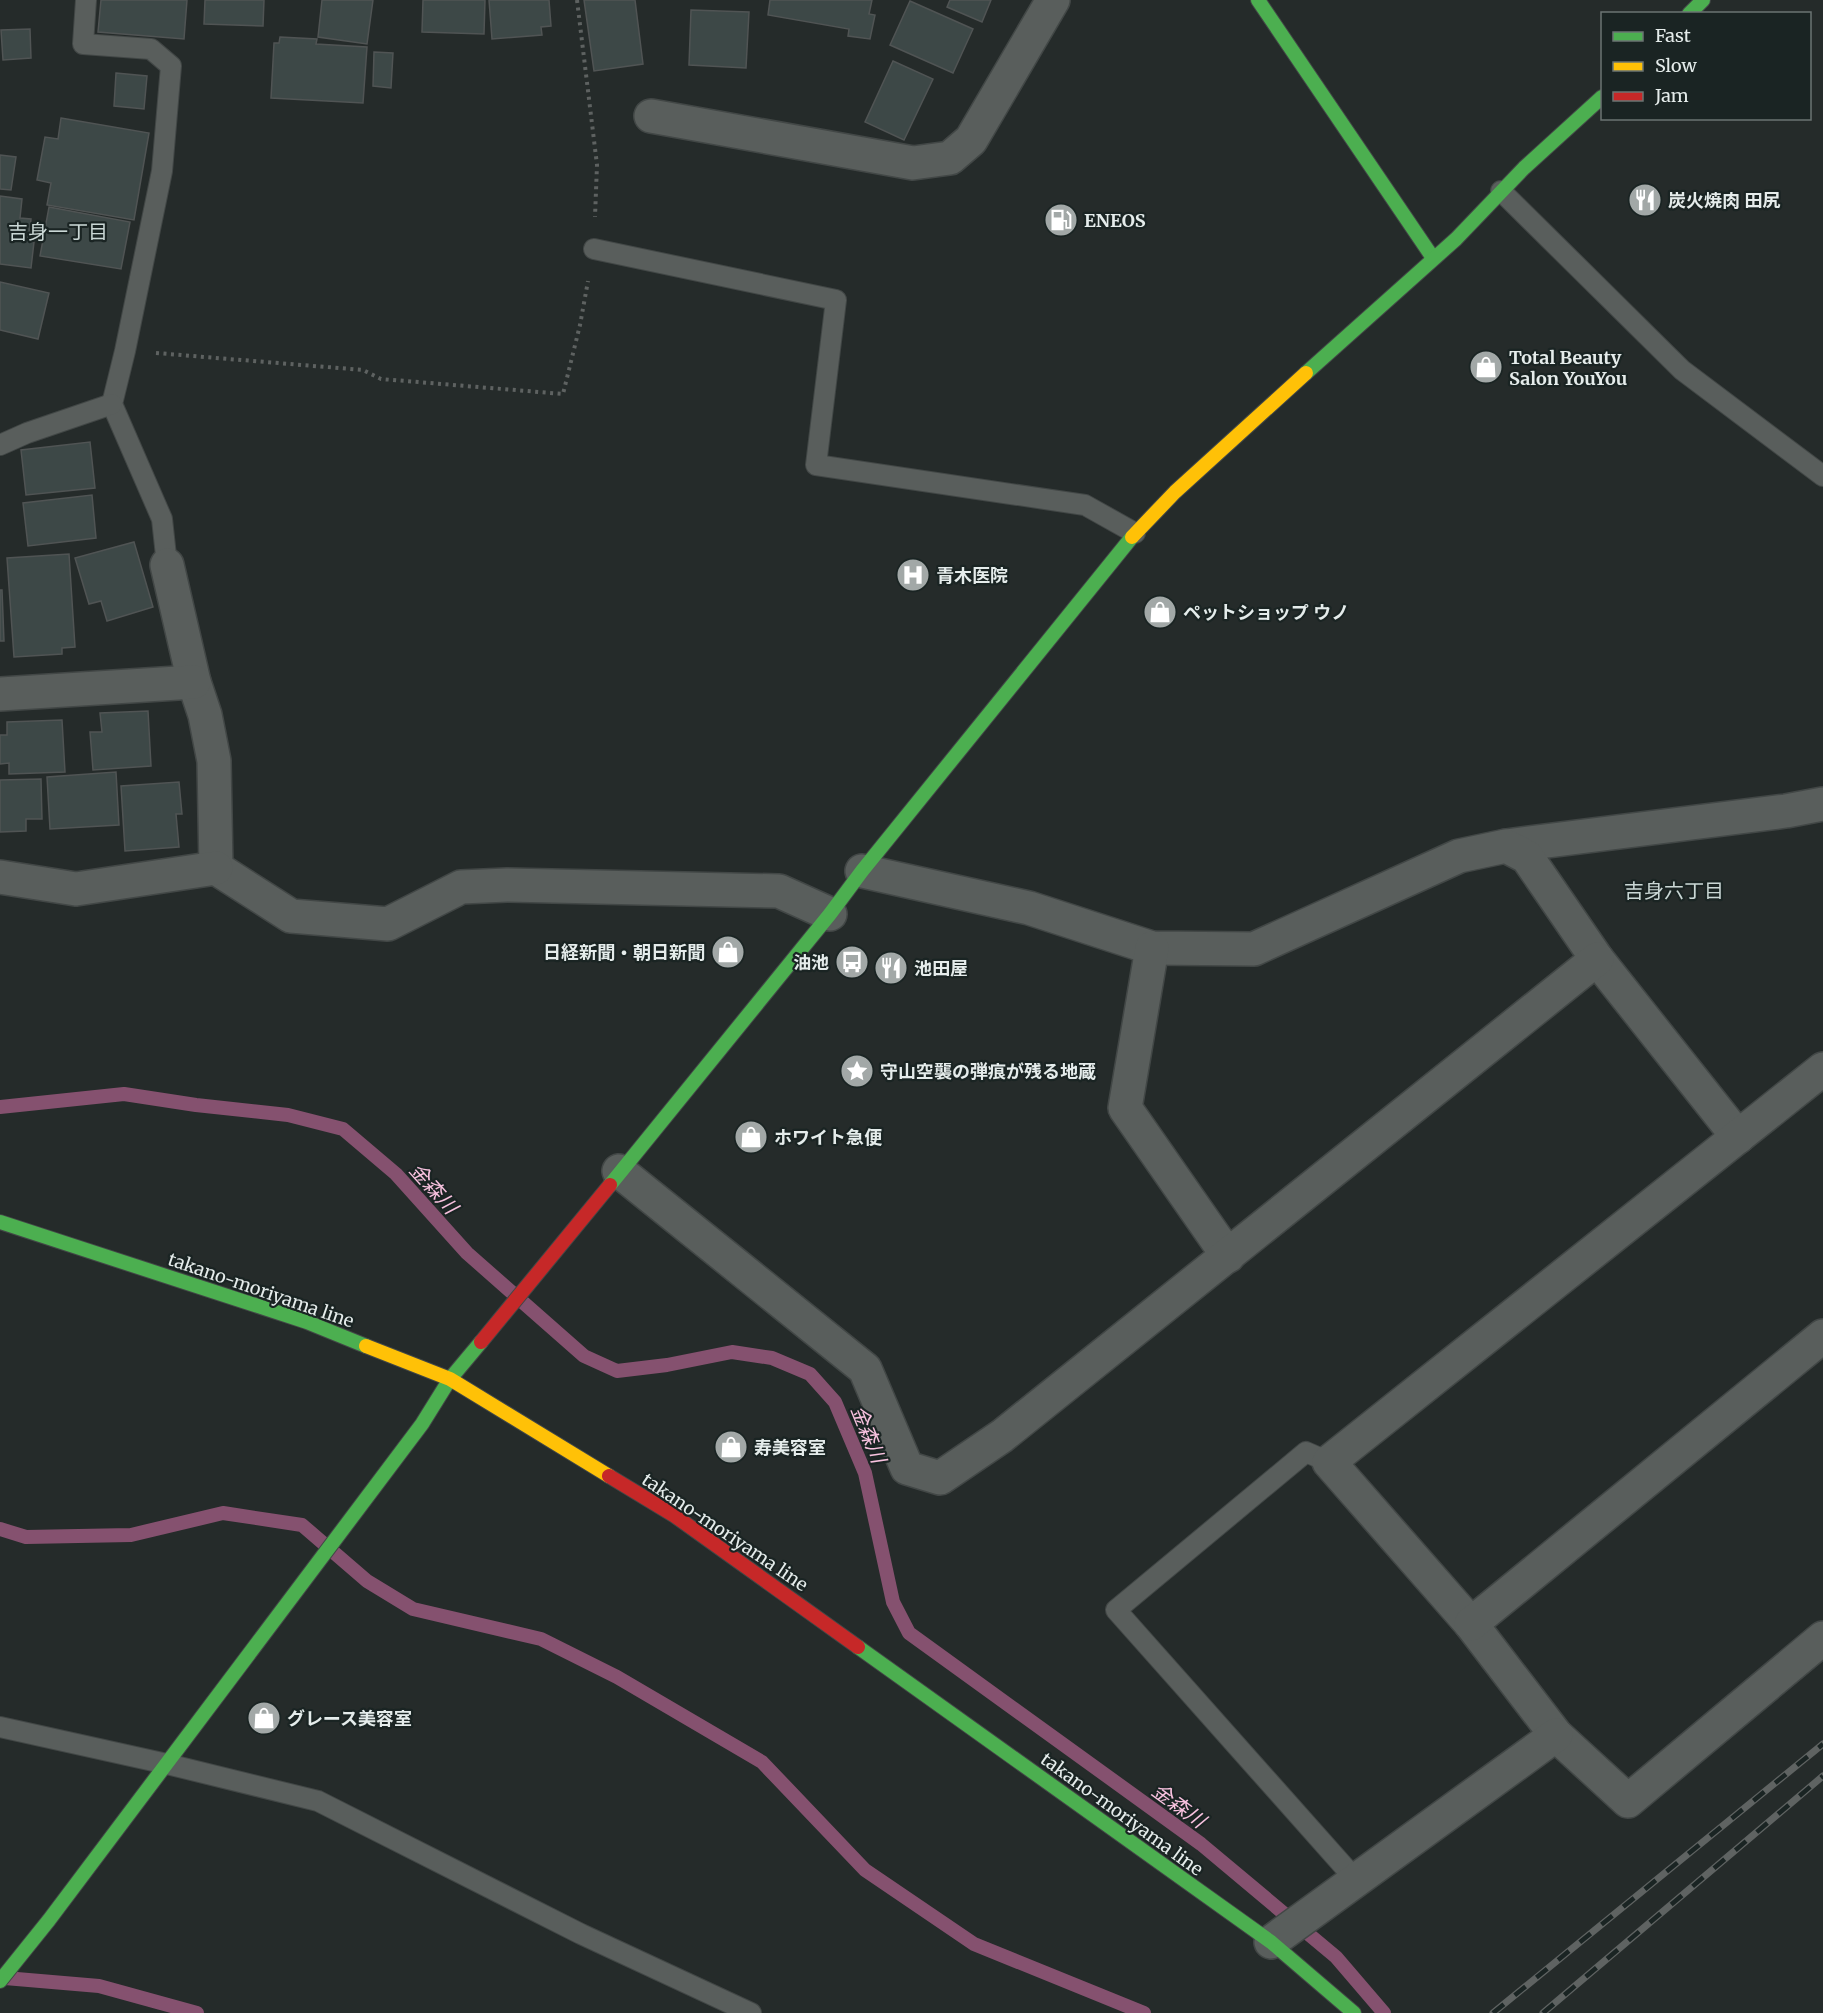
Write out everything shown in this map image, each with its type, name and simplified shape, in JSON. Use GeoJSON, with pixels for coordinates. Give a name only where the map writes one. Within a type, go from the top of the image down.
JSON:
{"type":"FeatureCollection","features":[{"type":"Feature","properties":{"kind":"street"},"geometry":{"type":"LineString","coordinates":[[651,116],[913,163],[950,158],[971,140],[1053,0]]}},
{"type":"Feature","properties":{"kind":"street"},"geometry":{"type":"LineString","coordinates":[[1258,0],[1433,258]]}},
{"type":"Feature","properties":{"kind":"street"},"geometry":{"type":"LineString","coordinates":[[1691,12],[1703,0]]}},
{"type":"Feature","properties":{"kind":"street"},"geometry":{"type":"LineString","coordinates":[[0,1981],[346,1525],[417,1429],[450,1379],[539,1273],[830,914],[862,871],[1135,532],[1175,492],[1456,239],[1524,168],[1601,98]]}},
{"type":"Feature","properties":{"kind":"street"},"geometry":{"type":"LineString","coordinates":[[167,565],[214,761],[216,868]]}},
{"type":"Feature","properties":{"kind":"street"},"geometry":{"type":"LineString","coordinates":[[0,694],[194,682]]}},
{"type":"Feature","properties":{"kind":"street"},"geometry":{"type":"LineString","coordinates":[[862,871],[1029,908],[1152,948],[1254,949],[1459,856],[1506,846],[1786,811],[1823,804]]}},
{"type":"Feature","properties":{"kind":"street"},"geometry":{"type":"LineString","coordinates":[[1506,846],[1527,857],[1597,959],[1738,1137]]}},
{"type":"Feature","properties":{"kind":"street"},"geometry":{"type":"LineString","coordinates":[[0,877],[76,889],[216,868],[291,916],[388,924],[461,887],[507,885],[779,891],[830,914]]}},
{"type":"Feature","properties":{"kind":"street"},"geometry":{"type":"LineString","coordinates":[[1152,948],[1125,1108],[1228,1256]]}},
{"type":"Feature","properties":{"kind":"street"},"geometry":{"type":"LineString","coordinates":[[620,1171],[865,1370],[907,1468],[940,1478],[1002,1436],[1597,959]]}},
{"type":"Feature","properties":{"kind":"street"},"geometry":{"type":"LineString","coordinates":[[1823,1070],[1329,1462],[1472,1624],[1556,1734],[1628,1801],[1823,1638]]}},
{"type":"Feature","properties":{"kind":"street","name":"takano-moriyama line"},"geometry":{"type":"LineString","coordinates":[[0,1222],[307,1322],[450,1379],[675,1516],[1277,1937],[1353,2013]]}},
{"type":"Feature","properties":{"kind":"street"},"geometry":{"type":"LineString","coordinates":[[1472,1624],[1823,1336]]}},
{"type":"Feature","properties":{"kind":"street"},"geometry":{"type":"LineString","coordinates":[[1277,1937],[1556,1734]]}},
{"type":"Feature","properties":{"kind":"lane"},"geometry":{"type":"LineString","coordinates":[[86,0],[83,44],[151,49],[171,66],[162,171],[112,404],[162,519],[167,565]]}},
{"type":"Feature","properties":{"kind":"lane"},"geometry":{"type":"LineString","coordinates":[[1501,191],[1682,370],[1823,476]]}},
{"type":"Feature","properties":{"kind":"lane"},"geometry":{"type":"LineString","coordinates":[[594,249],[836,300],[816,465],[1085,505],[1135,532]]}},
{"type":"Feature","properties":{"kind":"lane"},"geometry":{"type":"LineString","coordinates":[[0,445],[27,433],[112,404]]}},
{"type":"Feature","properties":{"kind":"lane"},"geometry":{"type":"LineString","coordinates":[[1329,1462],[1306,1452],[1116,1610],[1356,1880]]}},
{"type":"Feature","properties":{"kind":"lane"},"geometry":{"type":"LineString","coordinates":[[0,1728],[166,1764],[318,1801],[581,1935],[751,2013]]}},
{"type":"Feature","properties":{"kind":"path"},"geometry":{"type":"LineString","coordinates":[[125,351],[363,370],[381,379],[563,394],[580,326],[594,249],[597,165],[577,0]]}},
{"type":"Feature","properties":{"kind":"building"},"geometry":{"type":"Polygon","coordinates":[[[101,0],[187,0],[184,39],[98,32],[101,0]]]}},
{"type":"Feature","properties":{"kind":"building"},"geometry":{"type":"Polygon","coordinates":[[[205,0],[264,0],[263,26],[204,24],[205,0]]]}},
{"type":"Feature","properties":{"kind":"building"},"geometry":{"type":"Polygon","coordinates":[[[322,0],[373,0],[367,44],[318,37],[322,0]]]}},
{"type":"Feature","properties":{"kind":"building"},"geometry":{"type":"Polygon","coordinates":[[[423,0],[485,0],[484,34],[422,32],[423,0]]]}},
{"type":"Feature","properties":{"kind":"building"},"geometry":{"type":"Polygon","coordinates":[[[489,0],[549,0],[551,26],[541,27],[542,35],[492,39],[489,0]]]}},
{"type":"Feature","properties":{"kind":"building"},"geometry":{"type":"Polygon","coordinates":[[[584,0],[635,0],[643,64],[594,71],[584,0]]]}},
{"type":"Feature","properties":{"kind":"building"},"geometry":{"type":"Polygon","coordinates":[[[770,0],[872,0],[869,14],[875,15],[870,39],[848,36],[849,29],[768,15],[770,0]]]}},
{"type":"Feature","properties":{"kind":"building"},"geometry":{"type":"Polygon","coordinates":[[[950,0],[991,0],[982,22],[947,7],[950,0]]]}},
{"type":"Feature","properties":{"kind":"building"},"geometry":{"type":"Polygon","coordinates":[[[910,1],[973,29],[953,73],[890,45],[910,1]]]}},
{"type":"Feature","properties":{"kind":"building"},"geometry":{"type":"Polygon","coordinates":[[[691,10],[749,12],[746,68],[689,65],[691,10]]]}},
{"type":"Feature","properties":{"kind":"building"},"geometry":{"type":"Polygon","coordinates":[[[30,29],[31,58],[3,60],[1,30],[30,29]]]}},
{"type":"Feature","properties":{"kind":"building"},"geometry":{"type":"Polygon","coordinates":[[[280,37],[317,39],[316,44],[367,47],[363,103],[271,98],[274,43],[279,43],[280,37]]]}},
{"type":"Feature","properties":{"kind":"building"},"geometry":{"type":"Polygon","coordinates":[[[374,52],[393,53],[391,88],[373,86],[374,52]]]}},
{"type":"Feature","properties":{"kind":"building"},"geometry":{"type":"Polygon","coordinates":[[[893,61],[933,79],[904,140],[865,122],[893,61]]]}},
{"type":"Feature","properties":{"kind":"building"},"geometry":{"type":"Polygon","coordinates":[[[116,73],[147,76],[144,109],[114,106],[116,73]]]}},
{"type":"Feature","properties":{"kind":"building"},"geometry":{"type":"Polygon","coordinates":[[[61,118],[149,133],[134,220],[47,205],[51,183],[37,180],[45,137],[58,139],[61,118]]]}},
{"type":"Feature","properties":{"kind":"building"},"geometry":{"type":"Polygon","coordinates":[[[0,155],[16,157],[11,190],[0,189],[0,155]]]}},
{"type":"Feature","properties":{"kind":"building"},"geometry":{"type":"Polygon","coordinates":[[[0,196],[22,199],[20,218],[31,219],[29,241],[34,242],[31,268],[0,264],[0,196]]]}},
{"type":"Feature","properties":{"kind":"building"},"geometry":{"type":"Polygon","coordinates":[[[49,207],[130,222],[121,269],[40,256],[49,207]]]}},
{"type":"Feature","properties":{"kind":"building"},"geometry":{"type":"Polygon","coordinates":[[[0,282],[49,293],[38,339],[0,330],[0,282]]]}},
{"type":"Feature","properties":{"kind":"building"},"geometry":{"type":"Polygon","coordinates":[[[90,442],[95,488],[26,495],[21,450],[90,442]]]}},
{"type":"Feature","properties":{"kind":"building"},"geometry":{"type":"Polygon","coordinates":[[[92,495],[96,538],[28,546],[23,503],[92,495]]]}},
{"type":"Feature","properties":{"kind":"building"},"geometry":{"type":"Polygon","coordinates":[[[134,542],[153,607],[107,621],[101,601],[89,604],[75,558],[134,542]]]}},
{"type":"Feature","properties":{"kind":"building"},"geometry":{"type":"Polygon","coordinates":[[[69,554],[75,647],[62,648],[62,654],[14,657],[7,558],[69,554]]]}},
{"type":"Feature","properties":{"kind":"building"},"geometry":{"type":"Polygon","coordinates":[[[0,590],[2,590],[4,641],[0,641],[0,590]]]}},
{"type":"Feature","properties":{"kind":"building"},"geometry":{"type":"Polygon","coordinates":[[[148,711],[151,766],[93,770],[90,732],[102,732],[100,713],[148,711]]]}},
{"type":"Feature","properties":{"kind":"building"},"geometry":{"type":"Polygon","coordinates":[[[62,720],[65,772],[9,774],[9,763],[0,764],[0,735],[7,735],[7,722],[62,720]]]}},
{"type":"Feature","properties":{"kind":"building"},"geometry":{"type":"Polygon","coordinates":[[[116,772],[119,825],[50,829],[47,777],[116,772]]]}},
{"type":"Feature","properties":{"kind":"building"},"geometry":{"type":"Polygon","coordinates":[[[41,779],[42,819],[26,819],[26,831],[0,832],[0,780],[41,779]]]}},
{"type":"Feature","properties":{"kind":"building"},"geometry":{"type":"Polygon","coordinates":[[[179,782],[182,814],[176,814],[179,847],[125,851],[121,786],[179,782]]]}},
{"type":"Feature","properties":{"kind":"waterway","name":"金森川"},"geometry":{"type":"LineString","coordinates":[[0,1107],[124,1094],[288,1115],[343,1129],[396,1174],[467,1253],[584,1356],[617,1371],[667,1365],[732,1352],[772,1358],[810,1374],[835,1402],[865,1473],[893,1602],[909,1633],[1201,1844],[1336,1957],[1384,2013]]}},
{"type":"Feature","properties":{"kind":"waterway"},"geometry":{"type":"LineString","coordinates":[[0,1529],[26,1537],[131,1535],[223,1513],[302,1525],[367,1581],[413,1609],[541,1639],[617,1677],[762,1762],[865,1870],[974,1944],[1144,2013]]}},
{"type":"Feature","properties":{"kind":"waterway"},"geometry":{"type":"LineString","coordinates":[[5,1978],[99,1986],[197,2013]]}},
{"type":"Feature","properties":{"kind":"railway"},"geometry":{"type":"LineString","coordinates":[[1493,2013],[1823,1744]]}},
{"type":"Feature","properties":{"kind":"railway"},"geometry":{"type":"LineString","coordinates":[[1543,2013],[1823,1776]]}},
{"type":"Feature","properties":{"kind":"traffic: fast"},"geometry":{"type":"LineString","coordinates":[[1258,0],[1433,258]]}},
{"type":"Feature","properties":{"kind":"traffic: fast"},"geometry":{"type":"LineString","coordinates":[[1691,12],[1703,0]]}},
{"type":"Feature","properties":{"kind":"traffic: fast"},"geometry":{"type":"LineString","coordinates":[[1306,373],[1456,239],[1524,168],[1601,98]]}},
{"type":"Feature","properties":{"kind":"traffic: fast"},"geometry":{"type":"LineString","coordinates":[[610,1185],[1132,537]]}},
{"type":"Feature","properties":{"kind":"traffic: fast"},"geometry":{"type":"LineString","coordinates":[[0,1222],[307,1322],[366,1346]]}},
{"type":"Feature","properties":{"kind":"traffic: fast"},"geometry":{"type":"LineString","coordinates":[[0,1981],[49,1920],[422,1424],[450,1379],[481,1342]]}},
{"type":"Feature","properties":{"kind":"traffic: fast"},"geometry":{"type":"LineString","coordinates":[[858,1647],[1271,1942],[1354,2013]]}},
{"type":"Feature","properties":{"kind":"traffic: slow"},"geometry":{"type":"LineString","coordinates":[[1132,537],[1175,492],[1306,373]]}},
{"type":"Feature","properties":{"kind":"traffic: slow"},"geometry":{"type":"LineString","coordinates":[[366,1346],[450,1379],[609,1476]]}},
{"type":"Feature","properties":{"kind":"traffic: jam"},"geometry":{"type":"LineString","coordinates":[[481,1342],[610,1185]]}},
{"type":"Feature","properties":{"kind":"traffic: jam"},"geometry":{"type":"LineString","coordinates":[[609,1476],[675,1516],[858,1647]]}},
{"type":"Feature","properties":{"kind":"place","name":"炭火焼肉 田尻"},"geometry":{"type":"Point","coordinates":[1645,200]}},
{"type":"Feature","properties":{"kind":"place","name":"ENEOS"},"geometry":{"type":"Point","coordinates":[1061,220]}},
{"type":"Feature","properties":{"kind":"place","name":"Total Beauty Salon YouYou"},"geometry":{"type":"Point","coordinates":[1486,367]}},
{"type":"Feature","properties":{"kind":"place","name":"青木医院"},"geometry":{"type":"Point","coordinates":[913,575]}},
{"type":"Feature","properties":{"kind":"place","name":"ペットショップ ウノ"},"geometry":{"type":"Point","coordinates":[1160,612]}},
{"type":"Feature","properties":{"kind":"place","name":"日経新聞・朝日新聞"},"geometry":{"type":"Point","coordinates":[728,952]}},
{"type":"Feature","properties":{"kind":"place","name":"油池"},"geometry":{"type":"Point","coordinates":[852,962]}},
{"type":"Feature","properties":{"kind":"place","name":"池田屋"},"geometry":{"type":"Point","coordinates":[891,968]}},
{"type":"Feature","properties":{"kind":"place","name":"守山空襲の弾痕が残る地蔵"},"geometry":{"type":"Point","coordinates":[857,1071]}},
{"type":"Feature","properties":{"kind":"place","name":"ホワイト急便"},"geometry":{"type":"Point","coordinates":[751,1137]}},
{"type":"Feature","properties":{"kind":"place","name":"寿美容室"},"geometry":{"type":"Point","coordinates":[731,1447]}},
{"type":"Feature","properties":{"kind":"place","name":"グレース美容室"},"geometry":{"type":"Point","coordinates":[264,1718]}},
{"type":"Feature","properties":{"kind":"district","name":"吉身一丁目"},"geometry":{"type":"Point","coordinates":[58,231]}},
{"type":"Feature","properties":{"kind":"district","name":"吉身六丁目"},"geometry":{"type":"Point","coordinates":[1674,890]}}]}
